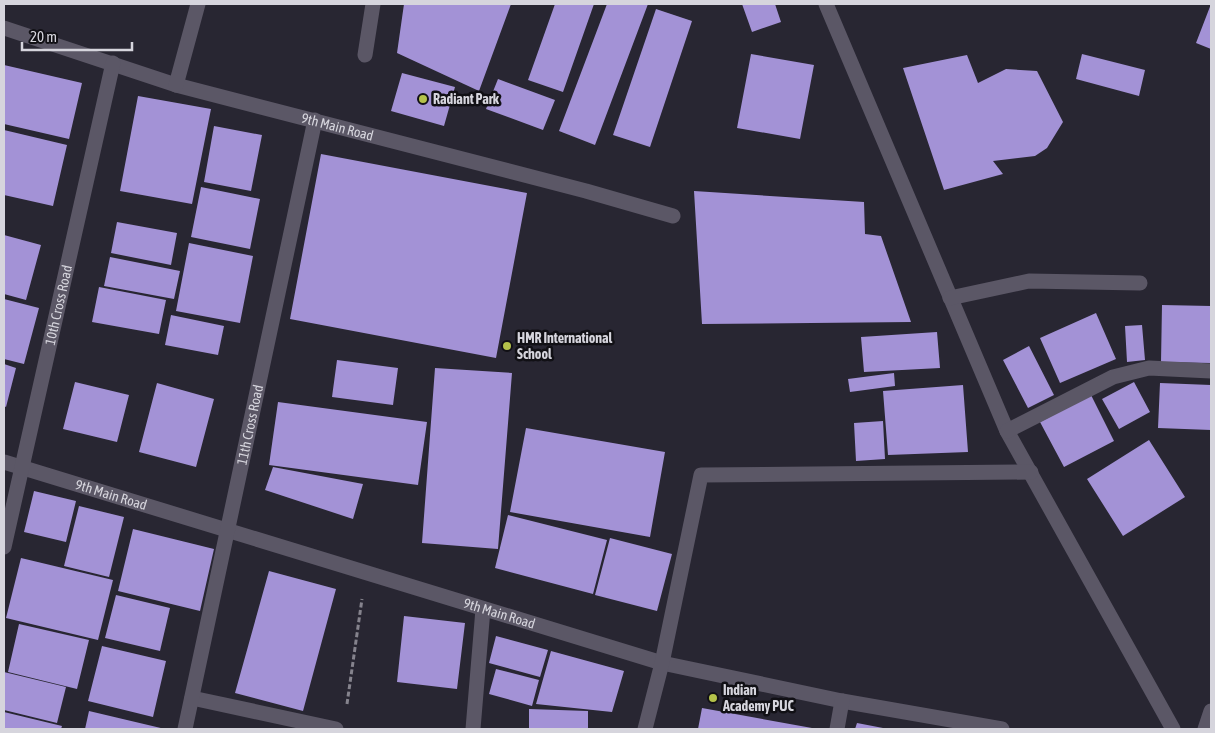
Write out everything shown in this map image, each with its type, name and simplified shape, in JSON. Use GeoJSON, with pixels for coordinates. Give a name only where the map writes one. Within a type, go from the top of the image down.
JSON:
{"type":"FeatureCollection","features":[{"type":"Feature","properties":{"kind":"street"},"geometry":{"type":"LineString","coordinates":[[176,85],[198,4]]}},
{"type":"Feature","properties":{"kind":"street"},"geometry":{"type":"LineString","coordinates":[[365,55],[373,4]]}},
{"type":"Feature","properties":{"kind":"street"},"geometry":{"type":"LineString","coordinates":[[826,4],[1007,431],[1173,729]]}},
{"type":"Feature","properties":{"kind":"street","name":"9th Main Road"},"geometry":{"type":"LineString","coordinates":[[4,28],[176,85],[315,120],[673,216]]}},
{"type":"Feature","properties":{"kind":"street","name":"10th Cross Road"},"geometry":{"type":"LineString","coordinates":[[4,547],[113,63]]}},
{"type":"Feature","properties":{"kind":"street","name":"11th Cross Road"},"geometry":{"type":"LineString","coordinates":[[185,729],[315,120]]}},
{"type":"Feature","properties":{"kind":"street"},"geometry":{"type":"LineString","coordinates":[[950,298],[1029,281],[1140,283]]}},
{"type":"Feature","properties":{"kind":"street"},"geometry":{"type":"LineString","coordinates":[[1007,431],[1113,377],[1149,368],[1211,371]]}},
{"type":"Feature","properties":{"kind":"street","name":"9th Main Road"},"geometry":{"type":"LineString","coordinates":[[4,462],[662,663],[842,701],[1002,729]]}},
{"type":"Feature","properties":{"kind":"street"},"geometry":{"type":"LineString","coordinates":[[645,729],[662,663],[701,475],[1031,472]]}},
{"type":"Feature","properties":{"kind":"street"},"geometry":{"type":"LineString","coordinates":[[473,729],[483,609]]}},
{"type":"Feature","properties":{"kind":"street"},"geometry":{"type":"LineString","coordinates":[[192,698],[336,729]]}},
{"type":"Feature","properties":{"kind":"street"},"geometry":{"type":"LineString","coordinates":[[837,729],[842,701]]}},
{"type":"Feature","properties":{"kind":"street"},"geometry":{"type":"LineString","coordinates":[[1205,729],[1211,712]]}},
{"type":"Feature","properties":{"kind":"path"},"geometry":{"type":"LineString","coordinates":[[346,710],[366,572]]}},
{"type":"Feature","properties":{"kind":"building"},"geometry":{"type":"Polygon","coordinates":[[[404,4],[511,4],[479,91],[397,53],[404,4]]]}},
{"type":"Feature","properties":{"kind":"building"},"geometry":{"type":"Polygon","coordinates":[[[555,4],[594,4],[563,92],[528,80],[555,4]]]}},
{"type":"Feature","properties":{"kind":"building"},"geometry":{"type":"Polygon","coordinates":[[[607,4],[648,4],[595,145],[559,131],[607,4]]]}},
{"type":"Feature","properties":{"kind":"building"},"geometry":{"type":"Polygon","coordinates":[[[742,4],[775,4],[781,22],[752,32],[742,4]]]}},
{"type":"Feature","properties":{"kind":"building"},"geometry":{"type":"Polygon","coordinates":[[[1211,4],[1211,49],[1196,43],[1211,4]]]}},
{"type":"Feature","properties":{"kind":"building"},"geometry":{"type":"Polygon","coordinates":[[[656,9],[692,21],[650,147],[613,135],[656,9]]]}},
{"type":"Feature","properties":{"kind":"building"},"geometry":{"type":"Polygon","coordinates":[[[751,54],[814,65],[800,139],[737,128],[751,54]]]}},
{"type":"Feature","properties":{"kind":"building"},"geometry":{"type":"Polygon","coordinates":[[[1082,54],[1145,70],[1139,96],[1076,79],[1082,54]]]}},
{"type":"Feature","properties":{"kind":"building"},"geometry":{"type":"Polygon","coordinates":[[[967,55],[978,83],[1006,69],[1037,71],[1063,122],[1047,148],[1035,156],[993,161],[1003,174],[944,190],[903,68],[967,55]]]}},
{"type":"Feature","properties":{"kind":"building"},"geometry":{"type":"Polygon","coordinates":[[[4,65],[82,83],[69,139],[4,124],[4,65]]]}},
{"type":"Feature","properties":{"kind":"building","name":"Radiant Park"},"geometry":{"type":"Polygon","coordinates":[[[402,73],[455,87],[444,126],[391,111],[402,73]]]}},
{"type":"Feature","properties":{"kind":"building"},"geometry":{"type":"Polygon","coordinates":[[[498,79],[555,100],[543,130],[486,109],[498,79]]]}},
{"type":"Feature","properties":{"kind":"building"},"geometry":{"type":"Polygon","coordinates":[[[138,96],[211,109],[192,204],[120,191],[138,96]]]}},
{"type":"Feature","properties":{"kind":"building"},"geometry":{"type":"Polygon","coordinates":[[[214,126],[262,135],[251,191],[204,182],[214,126]]]}},
{"type":"Feature","properties":{"kind":"building"},"geometry":{"type":"Polygon","coordinates":[[[4,130],[67,145],[53,206],[4,195],[4,130]]]}},
{"type":"Feature","properties":{"kind":"building"},"geometry":{"type":"Polygon","coordinates":[[[321,154],[527,193],[496,358],[290,319],[321,154]]]}},
{"type":"Feature","properties":{"kind":"building"},"geometry":{"type":"Polygon","coordinates":[[[201,187],[260,199],[250,249],[191,237],[201,187]]]}},
{"type":"Feature","properties":{"kind":"building"},"geometry":{"type":"Polygon","coordinates":[[[694,191],[864,202],[865,234],[881,236],[911,322],[702,324],[694,191]]]}},
{"type":"Feature","properties":{"kind":"building"},"geometry":{"type":"Polygon","coordinates":[[[117,222],[177,233],[171,265],[111,253],[117,222]]]}},
{"type":"Feature","properties":{"kind":"building"},"geometry":{"type":"Polygon","coordinates":[[[4,235],[41,245],[26,300],[4,294],[4,235]]]}},
{"type":"Feature","properties":{"kind":"building"},"geometry":{"type":"Polygon","coordinates":[[[189,243],[253,256],[240,323],[176,311],[189,243]]]}},
{"type":"Feature","properties":{"kind":"building"},"geometry":{"type":"Polygon","coordinates":[[[110,257],[180,271],[174,299],[104,286],[110,257]]]}},
{"type":"Feature","properties":{"kind":"building"},"geometry":{"type":"Polygon","coordinates":[[[99,287],[166,300],[159,334],[92,322],[99,287]]]}},
{"type":"Feature","properties":{"kind":"building"},"geometry":{"type":"Polygon","coordinates":[[[4,299],[39,308],[24,364],[4,359],[4,299]]]}},
{"type":"Feature","properties":{"kind":"building"},"geometry":{"type":"Polygon","coordinates":[[[1162,305],[1211,306],[1211,363],[1161,362],[1162,305]]]}},
{"type":"Feature","properties":{"kind":"building"},"geometry":{"type":"Polygon","coordinates":[[[1096,313],[1116,359],[1060,383],[1040,338],[1096,313]]]}},
{"type":"Feature","properties":{"kind":"building"},"geometry":{"type":"Polygon","coordinates":[[[171,315],[224,326],[218,355],[165,345],[171,315]]]}},
{"type":"Feature","properties":{"kind":"building"},"geometry":{"type":"Polygon","coordinates":[[[1142,325],[1145,360],[1127,362],[1125,326],[1142,325]]]}},
{"type":"Feature","properties":{"kind":"building"},"geometry":{"type":"Polygon","coordinates":[[[937,332],[940,368],[864,372],[861,337],[937,332]]]}},
{"type":"Feature","properties":{"kind":"building"},"geometry":{"type":"Polygon","coordinates":[[[1029,346],[1054,395],[1028,408],[1003,360],[1029,346]]]}},
{"type":"Feature","properties":{"kind":"building"},"geometry":{"type":"Polygon","coordinates":[[[337,360],[398,368],[393,405],[332,397],[337,360]]]}},
{"type":"Feature","properties":{"kind":"building"},"geometry":{"type":"Polygon","coordinates":[[[4,364],[16,368],[6,407],[4,406],[4,364]]]}},
{"type":"Feature","properties":{"kind":"building"},"geometry":{"type":"Polygon","coordinates":[[[435,368],[512,373],[498,549],[422,543],[435,368]]]}},
{"type":"Feature","properties":{"kind":"building"},"geometry":{"type":"Polygon","coordinates":[[[894,373],[895,386],[850,392],[848,379],[894,373]]]}},
{"type":"Feature","properties":{"kind":"building"},"geometry":{"type":"Polygon","coordinates":[[[75,382],[129,395],[117,442],[63,429],[75,382]]]}},
{"type":"Feature","properties":{"kind":"building"},"geometry":{"type":"Polygon","coordinates":[[[1134,382],[1150,412],[1119,429],[1102,399],[1134,382]]]}},
{"type":"Feature","properties":{"kind":"building"},"geometry":{"type":"Polygon","coordinates":[[[157,383],[214,399],[196,467],[139,452],[157,383]]]}},
{"type":"Feature","properties":{"kind":"building"},"geometry":{"type":"Polygon","coordinates":[[[1160,383],[1211,385],[1211,430],[1158,428],[1160,383]]]}},
{"type":"Feature","properties":{"kind":"building"},"geometry":{"type":"Polygon","coordinates":[[[963,385],[968,452],[888,455],[883,391],[963,385]]]}},
{"type":"Feature","properties":{"kind":"building"},"geometry":{"type":"Polygon","coordinates":[[[1091,395],[1114,441],[1064,467],[1040,422],[1091,395]]]}},
{"type":"Feature","properties":{"kind":"building"},"geometry":{"type":"Polygon","coordinates":[[[278,402],[427,422],[418,485],[269,465],[278,402]]]}},
{"type":"Feature","properties":{"kind":"building"},"geometry":{"type":"Polygon","coordinates":[[[883,421],[885,459],[856,461],[854,423],[883,421]]]}},
{"type":"Feature","properties":{"kind":"building"},"geometry":{"type":"Polygon","coordinates":[[[526,428],[665,452],[650,537],[510,512],[526,428]]]}},
{"type":"Feature","properties":{"kind":"building"},"geometry":{"type":"Polygon","coordinates":[[[1149,440],[1185,497],[1123,536],[1087,479],[1149,440]]]}},
{"type":"Feature","properties":{"kind":"building"},"geometry":{"type":"Polygon","coordinates":[[[273,467],[363,484],[353,519],[265,490],[273,467]]]}},
{"type":"Feature","properties":{"kind":"building"},"geometry":{"type":"Polygon","coordinates":[[[34,491],[76,501],[66,542],[24,532],[34,491]]]}},
{"type":"Feature","properties":{"kind":"building"},"geometry":{"type":"Polygon","coordinates":[[[79,506],[124,517],[109,577],[64,566],[79,506]]]}},
{"type":"Feature","properties":{"kind":"building"},"geometry":{"type":"Polygon","coordinates":[[[508,515],[607,540],[593,594],[495,568],[508,515]]]}},
{"type":"Feature","properties":{"kind":"building"},"geometry":{"type":"Polygon","coordinates":[[[133,529],[214,549],[200,611],[118,591],[133,529]]]}},
{"type":"Feature","properties":{"kind":"building"},"geometry":{"type":"Polygon","coordinates":[[[610,538],[672,554],[657,611],[595,595],[610,538]]]}},
{"type":"Feature","properties":{"kind":"building"},"geometry":{"type":"Polygon","coordinates":[[[21,558],[113,580],[98,640],[6,618],[21,558]]]}},
{"type":"Feature","properties":{"kind":"building"},"geometry":{"type":"Polygon","coordinates":[[[269,571],[336,589],[303,711],[235,693],[269,571]]]}},
{"type":"Feature","properties":{"kind":"building"},"geometry":{"type":"Polygon","coordinates":[[[116,595],[170,608],[160,651],[105,638],[116,595]]]}},
{"type":"Feature","properties":{"kind":"building"},"geometry":{"type":"Polygon","coordinates":[[[404,616],[465,623],[457,689],[397,682],[404,616]]]}},
{"type":"Feature","properties":{"kind":"building"},"geometry":{"type":"Polygon","coordinates":[[[19,624],[89,640],[77,689],[8,672],[19,624]]]}},
{"type":"Feature","properties":{"kind":"building"},"geometry":{"type":"Polygon","coordinates":[[[496,636],[548,650],[540,677],[489,663],[496,636]]]}},
{"type":"Feature","properties":{"kind":"building"},"geometry":{"type":"Polygon","coordinates":[[[102,646],[166,661],[153,717],[88,701],[102,646]]]}},
{"type":"Feature","properties":{"kind":"building"},"geometry":{"type":"Polygon","coordinates":[[[551,651],[624,671],[612,712],[536,704],[551,651]]]}},
{"type":"Feature","properties":{"kind":"building"},"geometry":{"type":"Polygon","coordinates":[[[496,669],[539,680],[532,706],[489,694],[496,669]]]}},
{"type":"Feature","properties":{"kind":"building"},"geometry":{"type":"Polygon","coordinates":[[[4,672],[66,687],[57,723],[4,710],[4,672]]]}},
{"type":"Feature","properties":{"kind":"building"},"geometry":{"type":"Polygon","coordinates":[[[702,708],[812,728],[812,729],[698,729],[702,708]]]}},
{"type":"Feature","properties":{"kind":"building"},"geometry":{"type":"Polygon","coordinates":[[[529,709],[588,711],[588,729],[529,729],[529,709]]]}},
{"type":"Feature","properties":{"kind":"building"},"geometry":{"type":"Polygon","coordinates":[[[89,711],[165,729],[85,729],[89,711]]]}},
{"type":"Feature","properties":{"kind":"building"},"geometry":{"type":"Polygon","coordinates":[[[4,712],[62,726],[61,729],[4,729],[4,712]]]}},
{"type":"Feature","properties":{"kind":"building"},"geometry":{"type":"Polygon","coordinates":[[[857,723],[883,728],[855,729],[857,723]]]}},
{"type":"Feature","properties":{"kind":"place","name":"Radiant Park"},"geometry":{"type":"Point","coordinates":[423,99]}},
{"type":"Feature","properties":{"kind":"place","name":"HMR International School"},"geometry":{"type":"Point","coordinates":[507,346]}},
{"type":"Feature","properties":{"kind":"place","name":"Indian Academy PUC"},"geometry":{"type":"Point","coordinates":[713,698]}}]}
